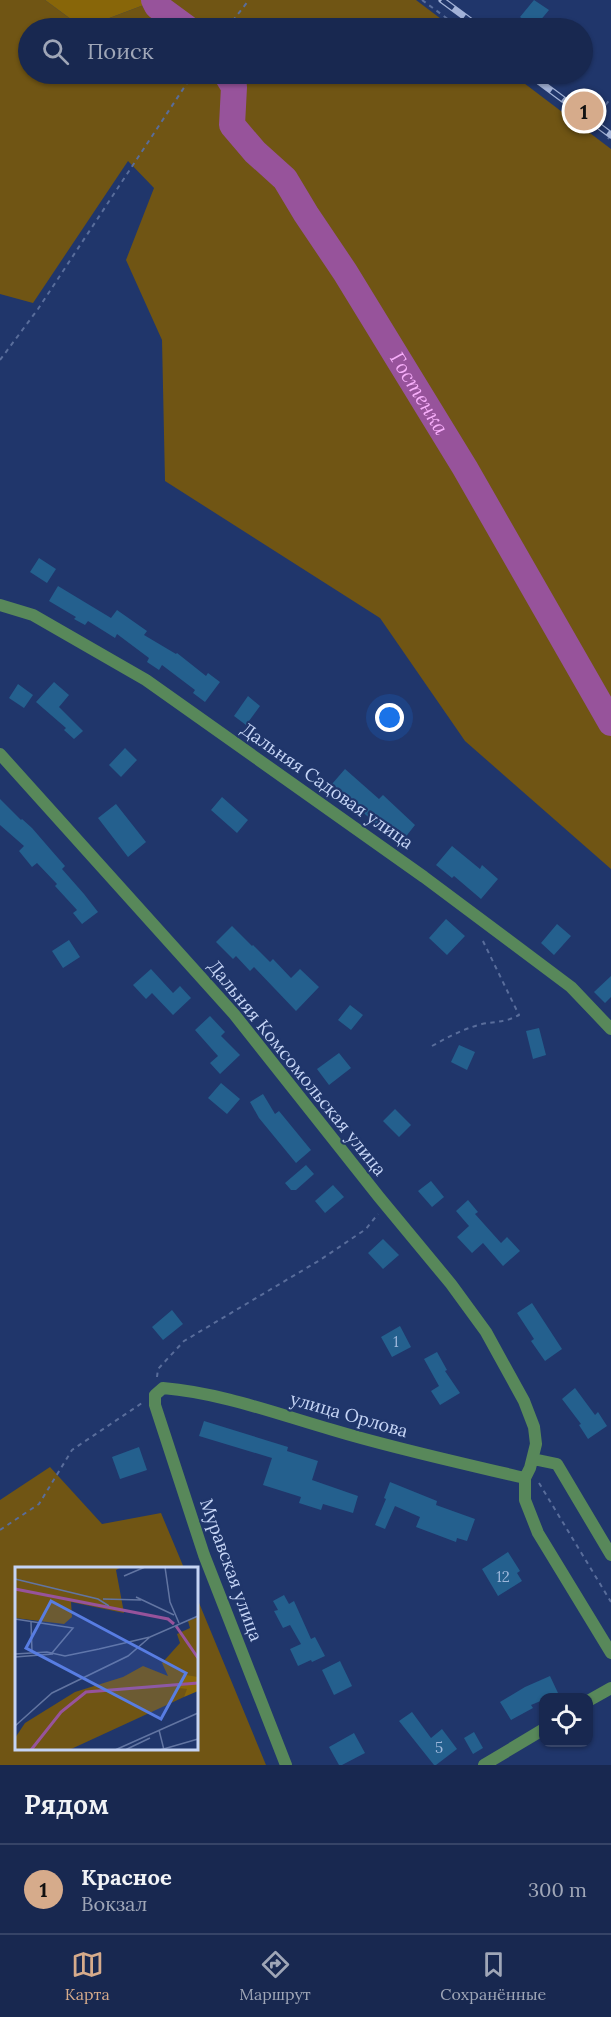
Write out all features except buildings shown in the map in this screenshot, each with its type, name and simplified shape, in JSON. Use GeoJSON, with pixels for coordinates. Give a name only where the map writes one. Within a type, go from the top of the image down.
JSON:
{"type":"FeatureCollection","features":[{"type":"Feature","properties":{"kind":"street","name":"Дальняя Садовая улица"},"geometry":{"type":"LineString","coordinates":[[0,605],[33,615],[146,680],[424,878],[571,987],[611,1029]]}},
{"type":"Feature","properties":{"kind":"street","name":"Дальняя Комсомольская улица"},"geometry":{"type":"LineString","coordinates":[[0,754],[234,1014],[451,1284],[486,1332],[524,1401],[534,1427],[536,1444],[529,1468]]}},
{"type":"Feature","properties":{"kind":"street","name":"улица Орлова"},"geometry":{"type":"LineString","coordinates":[[159,1391],[184,1390],[238,1401],[418,1454],[529,1468]]}},
{"type":"Feature","properties":{"kind":"street","name":"Муравская улица"},"geometry":{"type":"LineString","coordinates":[[159,1391],[155,1406],[204,1556],[286,1765]]}},
{"type":"Feature","properties":{"kind":"street"},"geometry":{"type":"LineString","coordinates":[[611,1555],[557,1464],[529,1468],[525,1500],[538,1533],[611,1653]]}},
{"type":"Feature","properties":{"kind":"street"},"geometry":{"type":"LineString","coordinates":[[593,1698],[611,1688]]}},
{"type":"Feature","properties":{"kind":"street"},"geometry":{"type":"LineString","coordinates":[[484,1765],[539,1731]]}},
{"type":"Feature","properties":{"kind":"path"},"geometry":{"type":"LineString","coordinates":[[235,18],[249,0]]}},
{"type":"Feature","properties":{"kind":"path"},"geometry":{"type":"LineString","coordinates":[[422,0],[446,18]]}},
{"type":"Feature","properties":{"kind":"path"},"geometry":{"type":"LineString","coordinates":[[0,360],[38,309],[186,84]]}},
{"type":"Feature","properties":{"kind":"path"},"geometry":{"type":"LineString","coordinates":[[600,112],[611,98]]}},
{"type":"Feature","properties":{"kind":"path"},"geometry":{"type":"LineString","coordinates":[[575,114],[584,100]]}},
{"type":"Feature","properties":{"kind":"path"},"geometry":{"type":"LineString","coordinates":[[608,139],[611,134]]}},
{"type":"Feature","properties":{"kind":"path"},"geometry":{"type":"LineString","coordinates":[[432,1046],[456,1032],[483,1024],[507,1022],[519,1015],[478,931]]}},
{"type":"Feature","properties":{"kind":"path"},"geometry":{"type":"LineString","coordinates":[[0,1530],[39,1504],[72,1450],[159,1391],[158,1369],[184,1341],[320,1260],[366,1229],[386,1205]]}},
{"type":"Feature","properties":{"kind":"path"},"geometry":{"type":"LineString","coordinates":[[529,1468],[611,1602]]}},
{"type":"Feature","properties":{"kind":"shaded area"},"geometry":{"type":"Polygon","coordinates":[[[0,0],[45,0],[69,18],[18,18],[18,84],[525,84],[611,149],[611,869],[465,741],[380,618],[165,481],[162,340],[126,260],[154,188],[128,161],[33,303],[0,294],[0,0]]]}},
{"type":"Feature","properties":{"kind":"shaded area"},"geometry":{"type":"Polygon","coordinates":[[[45,0],[157,0],[109,18],[69,18],[45,0]]]}},
{"type":"Feature","properties":{"kind":"shaded area"},"geometry":{"type":"Polygon","coordinates":[[[157,0],[416,0],[440,18],[109,18],[157,0]]]}},
{"type":"Feature","properties":{"kind":"shaded area"},"geometry":{"type":"Polygon","coordinates":[[[50,1467],[102,1524],[161,1513],[184,1567],[15,1567],[15,1750],[198,1750],[198,1600],[266,1765],[0,1765],[0,1500],[50,1467]]]}},
{"type":"Feature","properties":{"kind":"waterway","name":"Гостенка"},"geometry":{"type":"LineString","coordinates":[[154,0],[157,6],[173,18]]}},
{"type":"Feature","properties":{"kind":"waterway","name":"Гостенка"},"geometry":{"type":"LineString","coordinates":[[232,84],[234,87],[232,125],[255,152],[285,179],[345,272],[465,468],[611,723]]}},
{"type":"Feature","properties":{"kind":"railway"},"geometry":{"type":"LineString","coordinates":[[442,0],[466,18]]}},
{"type":"Feature","properties":{"kind":"railway"},"geometry":{"type":"LineString","coordinates":[[542,84],[611,135]]}},
{"type":"Feature","properties":{"kind":"place","name":"Красное"},"geometry":{"type":"Point","coordinates":[584,111]}}]}
